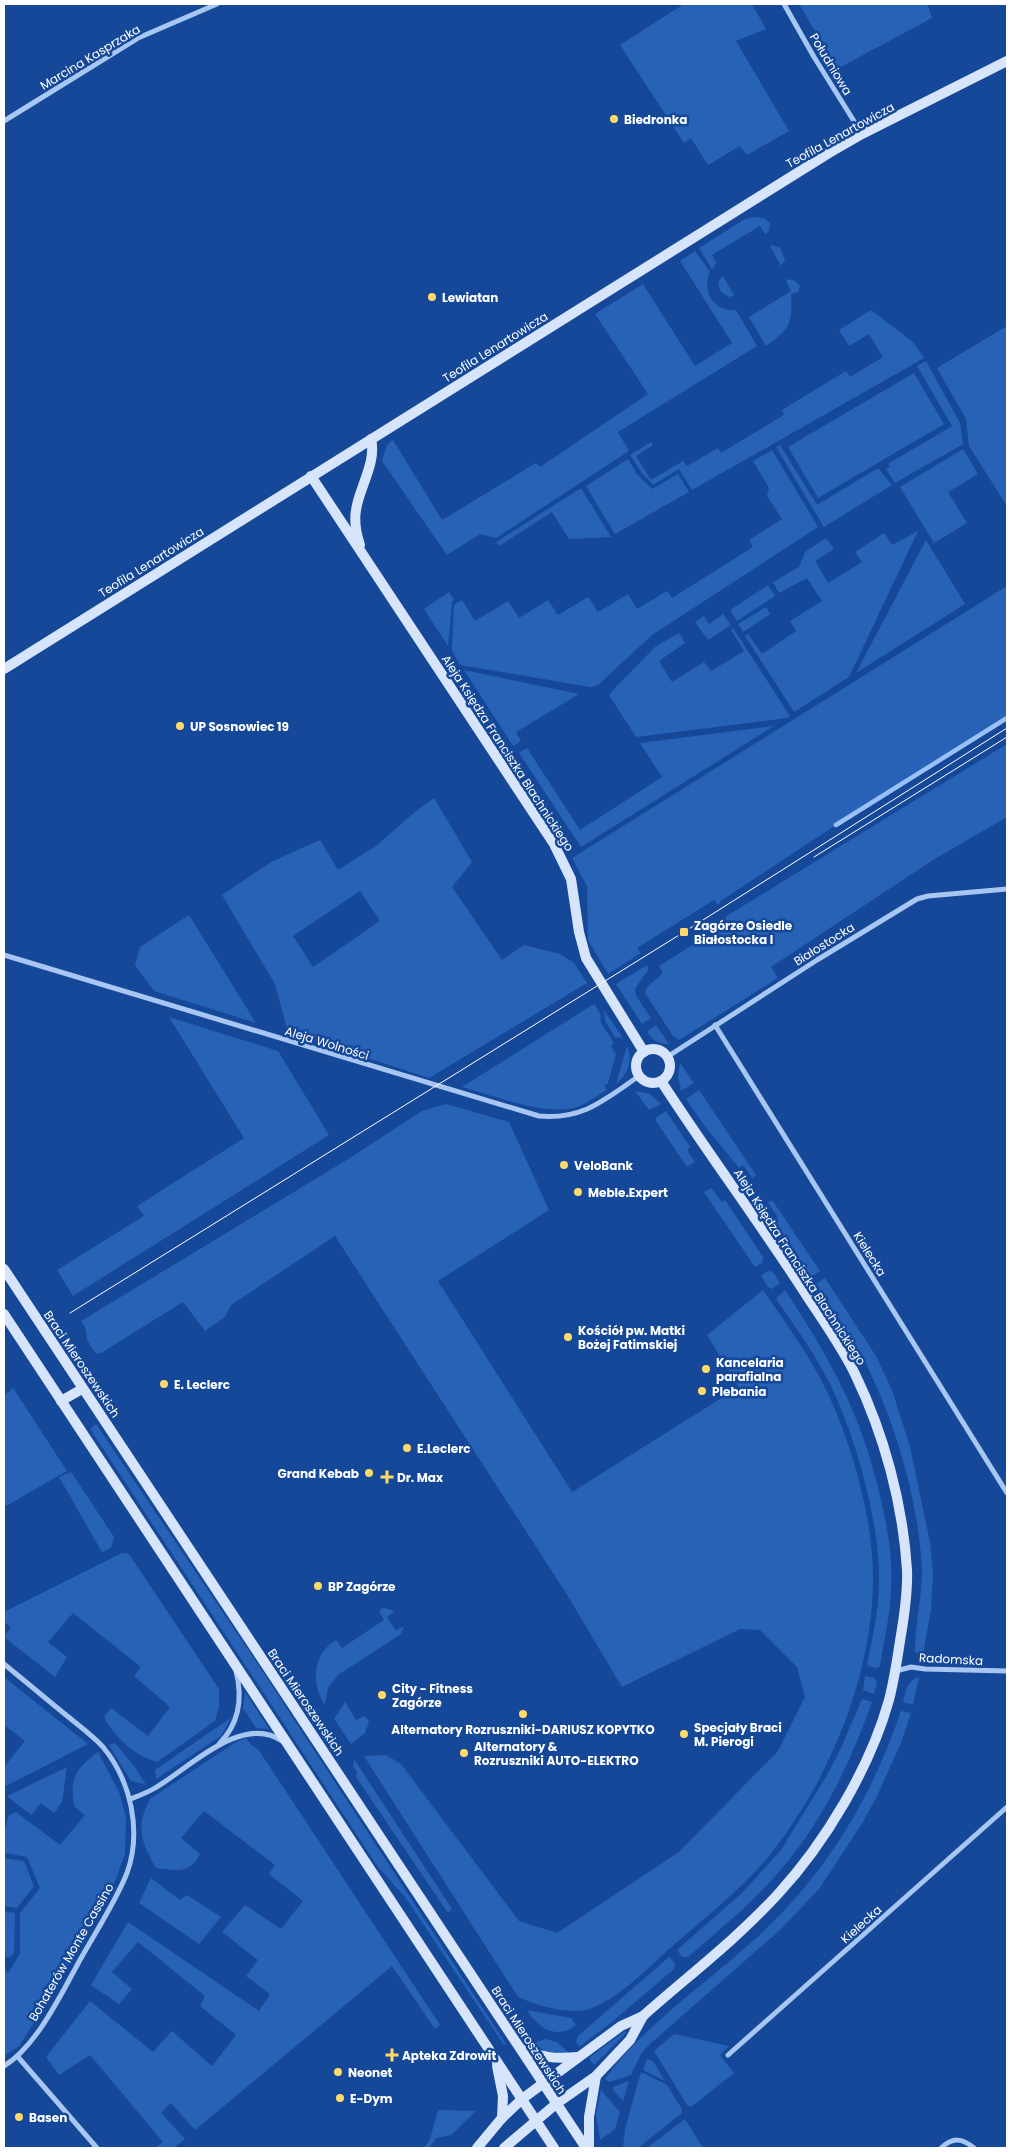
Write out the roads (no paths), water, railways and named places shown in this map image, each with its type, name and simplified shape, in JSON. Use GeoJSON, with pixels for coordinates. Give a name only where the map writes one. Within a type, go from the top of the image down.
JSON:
{"type":"FeatureCollection","features":[{"type":"Feature","properties":{"kind":"street","name":"Marcina Kasprzaka"},"geometry":{"type":"LineString","coordinates":[[4,121],[138,38],[217,4]]}},
{"type":"Feature","properties":{"kind":"street","name":"Południowa"},"geometry":{"type":"LineString","coordinates":[[784,4],[814,57],[862,134]]}},
{"type":"Feature","properties":{"kind":"street","name":"Teofila Lenartowicza"},"geometry":{"type":"LineString","coordinates":[[4,670],[311,476],[862,134],[1007,61]]}},
{"type":"Feature","properties":{"kind":"street","name":"Aleja Księdza Franciszka Blachnickiego"},"geometry":{"type":"LineString","coordinates":[[364,557],[357,536],[355,518],[357,503],[372,452],[371,439]]}},
{"type":"Feature","properties":{"kind":"street","name":"Aleja Księdza Franciszka Blachnickiego"},"geometry":{"type":"LineString","coordinates":[[311,476],[554,844],[571,879],[579,932],[586,958],[644,1052]]}},
{"type":"Feature","properties":{"kind":"street","name":"Białostocka"},"geometry":{"type":"LineString","coordinates":[[667,1057],[715,1025],[918,899],[928,896],[1007,889]]}},
{"type":"Feature","properties":{"kind":"street","name":"Aleja Wolności"},"geometry":{"type":"LineString","coordinates":[[4,955],[539,1116],[555,1117],[584,1112],[639,1076]]}},
{"type":"Feature","properties":{"kind":"street","name":"Kielecka"},"geometry":{"type":"LineString","coordinates":[[715,1025],[1007,1493]]}},
{"type":"Feature","properties":{"kind":"street"},"geometry":{"type":"LineString","coordinates":[[657,1050],[667,1057],[669,1062],[668,1073],[661,1081],[647,1082],[639,1076],[636,1066],[640,1055],[644,1052],[657,1050]]}},
{"type":"Feature","properties":{"kind":"street","name":"Aleja Księdza Franciszka Blachnickiego"},"geometry":{"type":"LineString","coordinates":[[477,2148],[502,2118],[522,2099],[621,2026],[643,2016],[754,1918],[778,1894],[808,1857],[836,1815],[863,1767],[888,1702],[895,1671],[906,1598],[905,1552],[898,1505],[888,1462],[870,1409],[843,1351],[781,1255],[661,1081]]}},
{"type":"Feature","properties":{"kind":"street","name":"Braci Mieroszewskich"},"geometry":{"type":"LineString","coordinates":[[4,1270],[517,2046],[587,2148]]}},
{"type":"Feature","properties":{"kind":"street"},"geometry":{"type":"LineString","coordinates":[[6,1318],[554,2148]]}},
{"type":"Feature","properties":{"kind":"street"},"geometry":{"type":"LineString","coordinates":[[61,1401],[82,1389]]}},
{"type":"Feature","properties":{"kind":"street"},"geometry":{"type":"LineString","coordinates":[[130,1799],[155,1788],[217,1746],[232,1730],[238,1712],[240,1684],[234,1662]]}},
{"type":"Feature","properties":{"kind":"street","name":"Bohaterów Monte Cassino"},"geometry":{"type":"LineString","coordinates":[[4,1664],[100,1744],[114,1765],[130,1799],[133,1819],[133,1843],[127,1872],[111,1905],[29,2045],[18,2057],[4,2066]]}},
{"type":"Feature","properties":{"kind":"street","name":"Radomska"},"geometry":{"type":"LineString","coordinates":[[895,1671],[911,1667],[1007,1671]]}},
{"type":"Feature","properties":{"kind":"street"},"geometry":{"type":"LineString","coordinates":[[217,1746],[252,1733],[272,1735],[291,1748]]}},
{"type":"Feature","properties":{"kind":"street","name":"Kielecka"},"geometry":{"type":"LineString","coordinates":[[728,2055],[1007,1808]]}},
{"type":"Feature","properties":{"kind":"street","name":"Aleja Księdza Franciszka Blachnickiego"},"geometry":{"type":"LineString","coordinates":[[504,2148],[556,2104],[596,2076],[630,2040],[643,2016]]}},
{"type":"Feature","properties":{"kind":"street"},"geometry":{"type":"LineString","coordinates":[[517,2046],[546,2058],[579,2057]]}},
{"type":"Feature","properties":{"kind":"street"},"geometry":{"type":"LineString","coordinates":[[18,2057],[97,2148]]}},
{"type":"Feature","properties":{"kind":"street"},"geometry":{"type":"LineString","coordinates":[[496,2060],[503,2096],[502,2118]]}},
{"type":"Feature","properties":{"kind":"street"},"geometry":{"type":"LineString","coordinates":[[587,2148],[596,2076]]}},
{"type":"Feature","properties":{"kind":"street"},"geometry":{"type":"LineString","coordinates":[[942,2148],[948,2142],[957,2138],[966,2141],[974,2148]]}},
{"type":"Feature","properties":{"kind":"waterway"},"geometry":{"type":"LineString","coordinates":[[836,825],[1007,718]]}},
{"type":"Feature","properties":{"kind":"tram line"},"geometry":{"type":"LineString","coordinates":[[70,1313],[684,932],[1007,728]]}},
{"type":"Feature","properties":{"kind":"tram line"},"geometry":{"type":"LineString","coordinates":[[814,857],[1007,737]]}},
{"type":"Feature","properties":{"kind":"place","name":"Biedronka"},"geometry":{"type":"Point","coordinates":[614,119]}},
{"type":"Feature","properties":{"kind":"place","name":"Lewiatan"},"geometry":{"type":"Point","coordinates":[432,297]}},
{"type":"Feature","properties":{"kind":"place","name":"UP Sosnowiec 19"},"geometry":{"type":"Point","coordinates":[180,726]}},
{"type":"Feature","properties":{"kind":"place","name":"Zagórze Osiedle Białostocka I"},"geometry":{"type":"Point","coordinates":[684,932]}},
{"type":"Feature","properties":{"kind":"place","name":"VeloBank"},"geometry":{"type":"Point","coordinates":[564,1165]}},
{"type":"Feature","properties":{"kind":"place","name":"Meble.Expert"},"geometry":{"type":"Point","coordinates":[578,1192]}},
{"type":"Feature","properties":{"kind":"place","name":"Kościół pw. Matki Bożej Fatimskiej"},"geometry":{"type":"Point","coordinates":[568,1337]}},
{"type":"Feature","properties":{"kind":"place","name":"Kancelaria parafialna"},"geometry":{"type":"Point","coordinates":[706,1369]}},
{"type":"Feature","properties":{"kind":"place","name":"E. Leclerc"},"geometry":{"type":"Point","coordinates":[164,1384]}},
{"type":"Feature","properties":{"kind":"place","name":"Plebania"},"geometry":{"type":"Point","coordinates":[702,1391]}},
{"type":"Feature","properties":{"kind":"place","name":"E.Leclerc"},"geometry":{"type":"Point","coordinates":[407,1448]}},
{"type":"Feature","properties":{"kind":"place","name":"Grand Kebab"},"geometry":{"type":"Point","coordinates":[369,1473]}},
{"type":"Feature","properties":{"kind":"place","name":"Dr. Max"},"geometry":{"type":"Point","coordinates":[387,1477]}},
{"type":"Feature","properties":{"kind":"place","name":"BP Zagórze"},"geometry":{"type":"Point","coordinates":[318,1586]}},
{"type":"Feature","properties":{"kind":"place","name":"City - Fitness Zagórze"},"geometry":{"type":"Point","coordinates":[382,1695]}},
{"type":"Feature","properties":{"kind":"place","name":"Alternatory Rozruszniki-DARIUSZ KOPYTKO"},"geometry":{"type":"Point","coordinates":[523,1714]}},
{"type":"Feature","properties":{"kind":"place","name":"Specjały Braci M. Pierogi"},"geometry":{"type":"Point","coordinates":[684,1734]}},
{"type":"Feature","properties":{"kind":"place","name":"Alternatory & Rozruszniki AUTO-ELEKTRO"},"geometry":{"type":"Point","coordinates":[464,1753]}},
{"type":"Feature","properties":{"kind":"place","name":"Apteka Zdrowit"},"geometry":{"type":"Point","coordinates":[392,2055]}},
{"type":"Feature","properties":{"kind":"place","name":"Neonet"},"geometry":{"type":"Point","coordinates":[338,2072]}},
{"type":"Feature","properties":{"kind":"place","name":"E-Dym"},"geometry":{"type":"Point","coordinates":[340,2098]}},
{"type":"Feature","properties":{"kind":"place","name":"Basen"},"geometry":{"type":"Point","coordinates":[19,2117]}}]}
